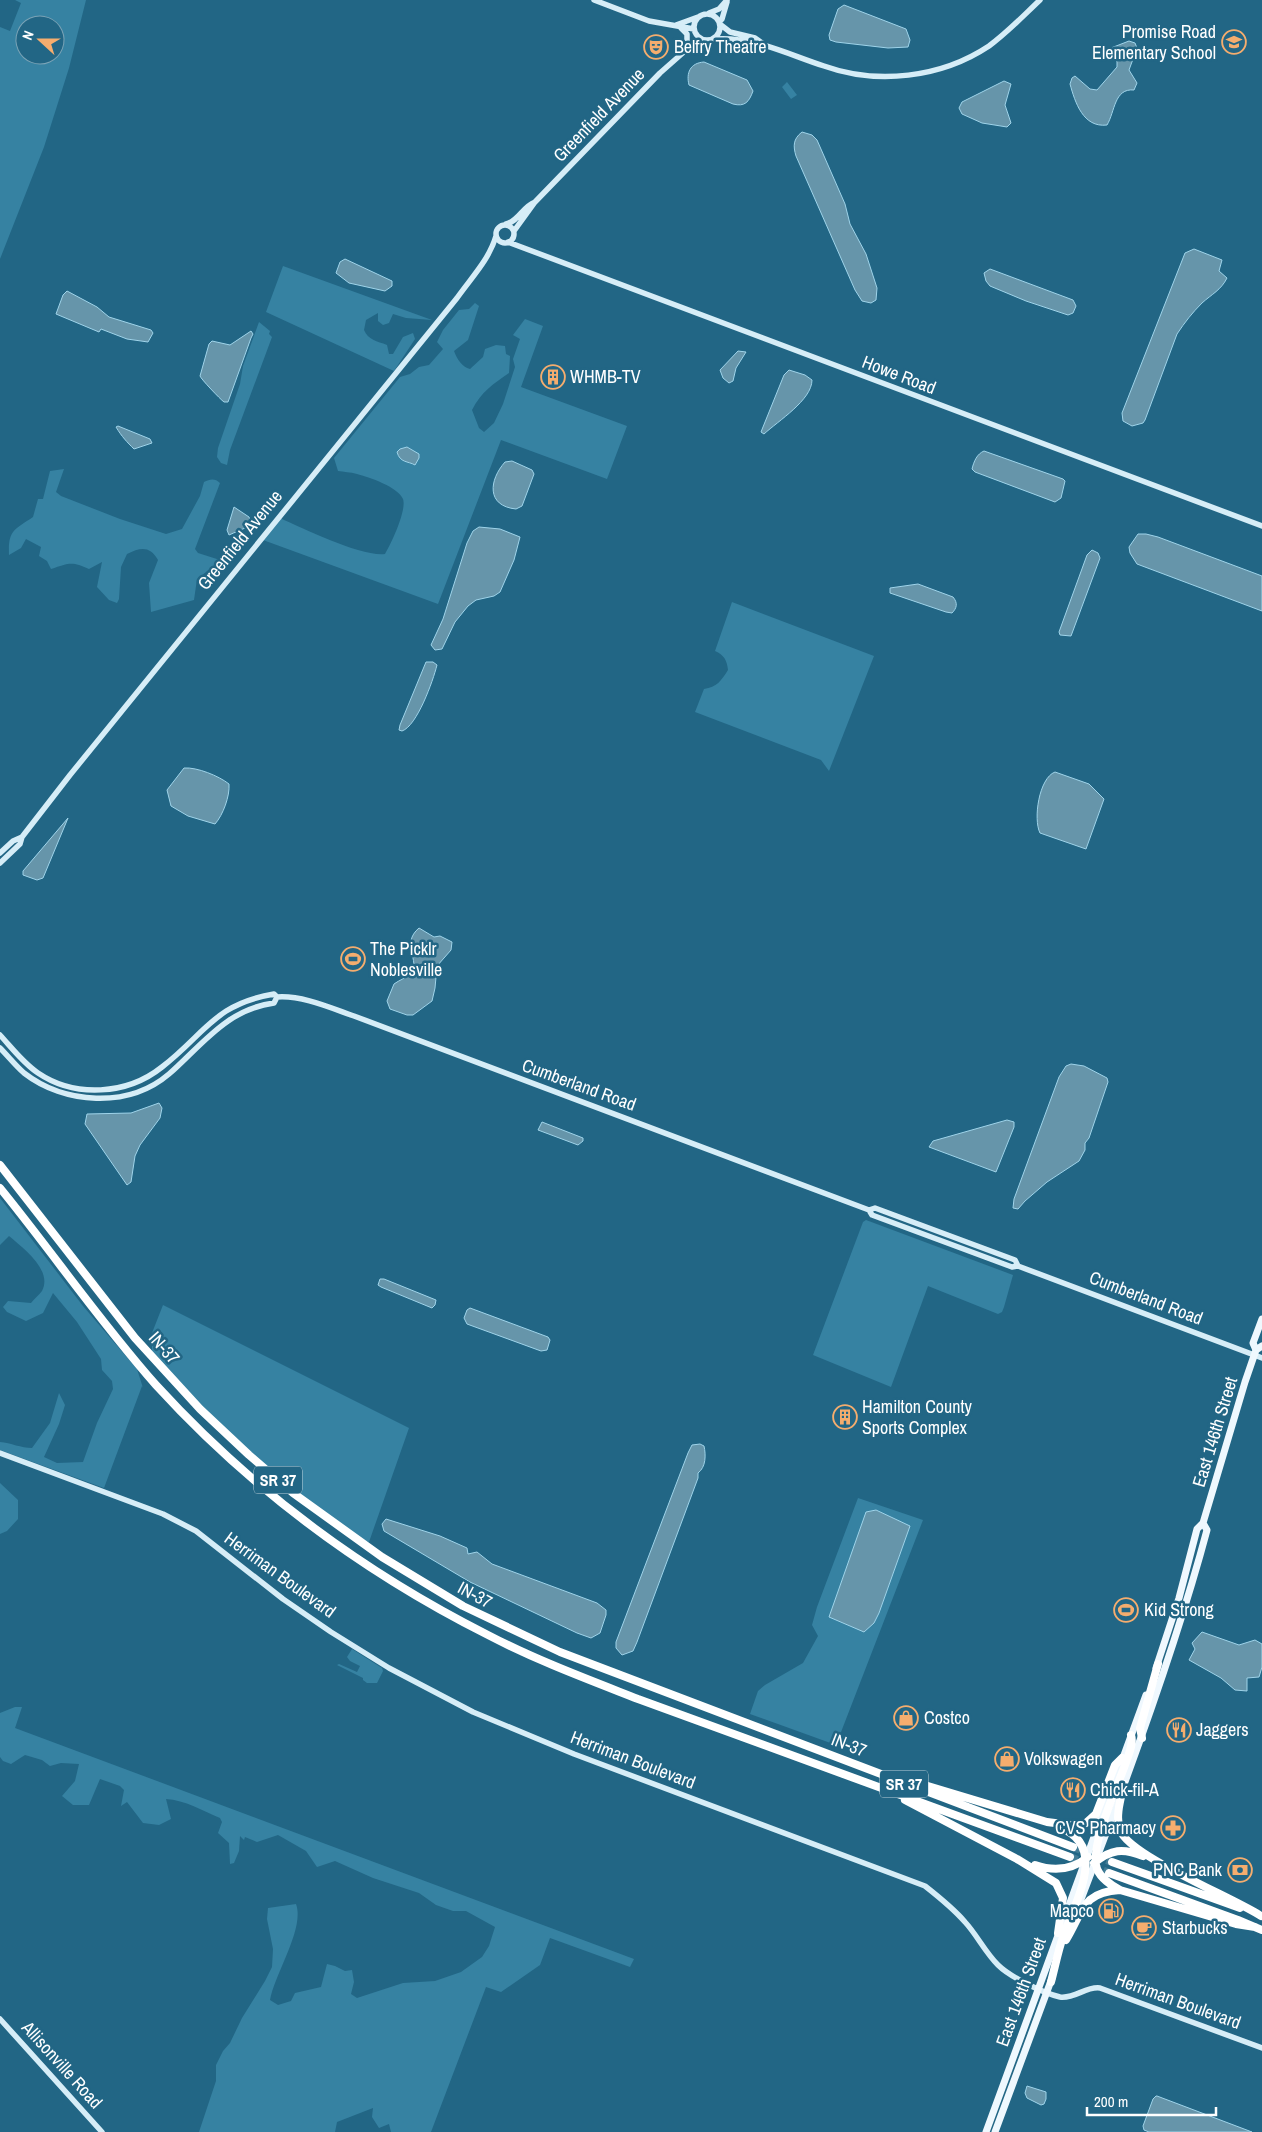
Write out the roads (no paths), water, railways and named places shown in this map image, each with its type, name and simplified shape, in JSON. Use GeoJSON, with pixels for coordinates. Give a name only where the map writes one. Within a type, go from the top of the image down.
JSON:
{"type":"FeatureCollection","features":[{"type":"Feature","properties":{"kind":"highway","name":"IN-37"},"geometry":{"type":"LineString","coordinates":[[0,1165],[121,1321],[183,1392],[263,1468],[356,1540],[442,1594],[541,1644],[1073,1847]]}},
{"type":"Feature","properties":{"kind":"highway","name":"IN-37"},"geometry":{"type":"LineString","coordinates":[[0,1188],[117,1340],[173,1403],[260,1485],[308,1524],[354,1557],[446,1613],[545,1662],[638,1699],[1070,1857]]}},
{"type":"Feature","properties":{"kind":"highway"},"geometry":{"type":"LineString","coordinates":[[1142,1738],[1140,1728],[1158,1664]]}},
{"type":"Feature","properties":{"kind":"highway"},"geometry":{"type":"LineString","coordinates":[[1132,1735],[1133,1740],[1096,1849],[1096,1862],[1099,1873],[1104,1880],[1120,1890],[1259,1929]]}},
{"type":"Feature","properties":{"kind":"highway"},"geometry":{"type":"LineString","coordinates":[[1047,1822],[1078,1826],[1091,1820],[1101,1804],[1115,1766],[1122,1758]]}},
{"type":"Feature","properties":{"kind":"highway"},"geometry":{"type":"LineString","coordinates":[[866,1768],[1047,1822],[1073,1834],[1081,1845],[1086,1859],[1051,1982]]}},
{"type":"Feature","properties":{"kind":"highway"},"geometry":{"type":"LineString","coordinates":[[1124,1784],[1118,1815],[1122,1833],[1128,1842],[1166,1866],[1262,1916]]}},
{"type":"Feature","properties":{"kind":"highway"},"geometry":{"type":"LineString","coordinates":[[890,1792],[1050,1878],[1062,1892],[1062,1909],[1058,1934]]}},
{"type":"Feature","properties":{"kind":"highway"},"geometry":{"type":"LineString","coordinates":[[1017,1859],[1043,1868],[1058,1869],[1074,1866],[1086,1859],[1096,1849],[1106,1834]]}},
{"type":"Feature","properties":{"kind":"highway"},"geometry":{"type":"LineString","coordinates":[[1083,1872],[1110,1852],[1127,1851],[1166,1866]]}},
{"type":"Feature","properties":{"kind":"highway"},"geometry":{"type":"LineString","coordinates":[[1112,1862],[1262,1916]]}},
{"type":"Feature","properties":{"kind":"highway"},"geometry":{"type":"LineString","coordinates":[[1109,1873],[1259,1929]]}},
{"type":"Feature","properties":{"kind":"highway"},"geometry":{"type":"LineString","coordinates":[[1066,1940],[1089,1899],[1100,1892],[1120,1890]]}},
{"type":"Feature","properties":{"kind":"main road","name":"East 146th Street"},"geometry":{"type":"LineString","coordinates":[[1086,1859],[1158,1664],[1180,1598],[1197,1528],[1203,1523],[1257,1350],[1253,1343],[1262,1319]]}},
{"type":"Feature","properties":{"kind":"main road","name":"East 146th Street"},"geometry":{"type":"LineString","coordinates":[[995,2132],[1142,1738],[1187,1605],[1206,1530],[1203,1523]]}},
{"type":"Feature","properties":{"kind":"main road","name":"East 146th Street"},"geometry":{"type":"LineString","coordinates":[[986,2132],[1058,1934],[1083,1872]]}},
{"type":"Feature","properties":{"kind":"street"},"geometry":{"type":"LineString","coordinates":[[594,0],[649,21],[694,30]]}},
{"type":"Feature","properties":{"kind":"street"},"geometry":{"type":"LineString","coordinates":[[676,25],[719,9],[727,0],[720,23],[720,33],[711,40]]}},
{"type":"Feature","properties":{"kind":"street"},"geometry":{"type":"LineString","coordinates":[[700,16],[695,23],[694,30],[699,38],[711,40],[728,38],[762,43],[824,66],[849,73],[885,76],[917,74],[955,63],[987,47],[1012,27],[1040,0]]}},
{"type":"Feature","properties":{"kind":"street"},"geometry":{"type":"LineString","coordinates":[[708,14],[715,16],[731,32],[755,38],[762,43]]}},
{"type":"Feature","properties":{"kind":"street"},"geometry":{"type":"LineString","coordinates":[[676,25],[685,31],[688,39],[686,47]]}},
{"type":"Feature","properties":{"kind":"street","name":"Greenfield Avenue"},"geometry":{"type":"LineString","coordinates":[[514,232],[535,202],[686,47],[694,30]]}},
{"type":"Feature","properties":{"kind":"street","name":"Greenfield Avenue"},"geometry":{"type":"LineString","coordinates":[[686,47],[694,43],[711,40]]}},
{"type":"Feature","properties":{"kind":"street","name":"Greenfield Avenue"},"geometry":{"type":"LineString","coordinates":[[506,224],[517,220],[530,204],[535,202]]}},
{"type":"Feature","properties":{"kind":"street"},"geometry":{"type":"LineString","coordinates":[[506,224],[514,232],[513,238],[506,243],[499,241],[496,236],[498,228],[506,224]]}},
{"type":"Feature","properties":{"kind":"street","name":"Howe Road"},"geometry":{"type":"LineString","coordinates":[[514,232],[526,248]]}},
{"type":"Feature","properties":{"kind":"street","name":"Greenfield Avenue"},"geometry":{"type":"LineString","coordinates":[[0,863],[15,849],[22,837],[231,574],[484,263],[496,236]]}},
{"type":"Feature","properties":{"kind":"street","name":"Greenfield Avenue"},"geometry":{"type":"LineString","coordinates":[[484,263],[496,248],[506,243]]}},
{"type":"Feature","properties":{"kind":"street","name":"Howe Road"},"geometry":{"type":"LineString","coordinates":[[506,243],[526,248],[577,270],[1262,526]]}},
{"type":"Feature","properties":{"kind":"street","name":"Greenfield Avenue"},"geometry":{"type":"LineString","coordinates":[[0,853],[13,841],[22,837]]}},
{"type":"Feature","properties":{"kind":"street","name":"Cumberland Road"},"geometry":{"type":"LineString","coordinates":[[0,1035],[25,1062],[38,1073],[51,1080],[79,1089],[116,1089],[138,1082],[156,1072],[208,1023],[224,1011],[256,997],[274,994],[276,997],[286,997],[312,1003],[354,1016],[869,1210],[875,1208],[1015,1260],[1018,1266],[1257,1350],[1262,1358]]}},
{"type":"Feature","properties":{"kind":"street"},"geometry":{"type":"LineString","coordinates":[[0,1048],[23,1072],[54,1090],[83,1098],[102,1099],[120,1096],[144,1090],[159,1081],[224,1022],[247,1010],[274,1003],[276,997]]}},
{"type":"Feature","properties":{"kind":"street","name":"Herriman Boulevard"},"geometry":{"type":"LineString","coordinates":[[0,1453],[163,1514],[182,1523],[342,1639],[418,1684],[490,1719],[567,1752],[925,1886],[955,1911],[999,1965],[1011,1975],[1039,1989],[1066,1997],[1091,1988],[1100,1988],[1262,2048]]}},
{"type":"Feature","properties":{"kind":"street","name":"Allisonville Road"},"geometry":{"type":"LineString","coordinates":[[0,2018],[102,2132]]}},
{"type":"Feature","properties":{"kind":"tunnel"},"geometry":{"type":"LineString","coordinates":[[1073,1847],[1112,1862]]}},
{"type":"Feature","properties":{"kind":"tunnel"},"geometry":{"type":"LineString","coordinates":[[1070,1857],[1109,1873]]}},
{"type":"Feature","properties":{"kind":"place","name":"Promise Road Elementary School"},"geometry":{"type":"Point","coordinates":[1234,42]}},
{"type":"Feature","properties":{"kind":"place","name":"Belfry Theatre"},"geometry":{"type":"Point","coordinates":[656,47]}},
{"type":"Feature","properties":{"kind":"place","name":"WHMB-TV"},"geometry":{"type":"Point","coordinates":[553,377]}},
{"type":"Feature","properties":{"kind":"place","name":"The Picklr Noblesville"},"geometry":{"type":"Point","coordinates":[353,959]}},
{"type":"Feature","properties":{"kind":"place","name":"Hamilton County Sports Complex"},"geometry":{"type":"Point","coordinates":[845,1417]}},
{"type":"Feature","properties":{"kind":"place","name":"Kid Strong"},"geometry":{"type":"Point","coordinates":[1126,1610]}},
{"type":"Feature","properties":{"kind":"place","name":"Costco"},"geometry":{"type":"Point","coordinates":[906,1718]}},
{"type":"Feature","properties":{"kind":"place","name":"Jaggers"},"geometry":{"type":"Point","coordinates":[1179,1730]}},
{"type":"Feature","properties":{"kind":"place","name":"Volkswagen"},"geometry":{"type":"Point","coordinates":[1007,1759]}},
{"type":"Feature","properties":{"kind":"place","name":"Chick-fil-A"},"geometry":{"type":"Point","coordinates":[1073,1790]}},
{"type":"Feature","properties":{"kind":"place","name":"CVS Pharmacy"},"geometry":{"type":"Point","coordinates":[1173,1828]}},
{"type":"Feature","properties":{"kind":"place","name":"PNC Bank"},"geometry":{"type":"Point","coordinates":[1240,1870]}},
{"type":"Feature","properties":{"kind":"place","name":"Mapco"},"geometry":{"type":"Point","coordinates":[1111,1911]}},
{"type":"Feature","properties":{"kind":"place","name":"Starbucks"},"geometry":{"type":"Point","coordinates":[1144,1928]}}]}
